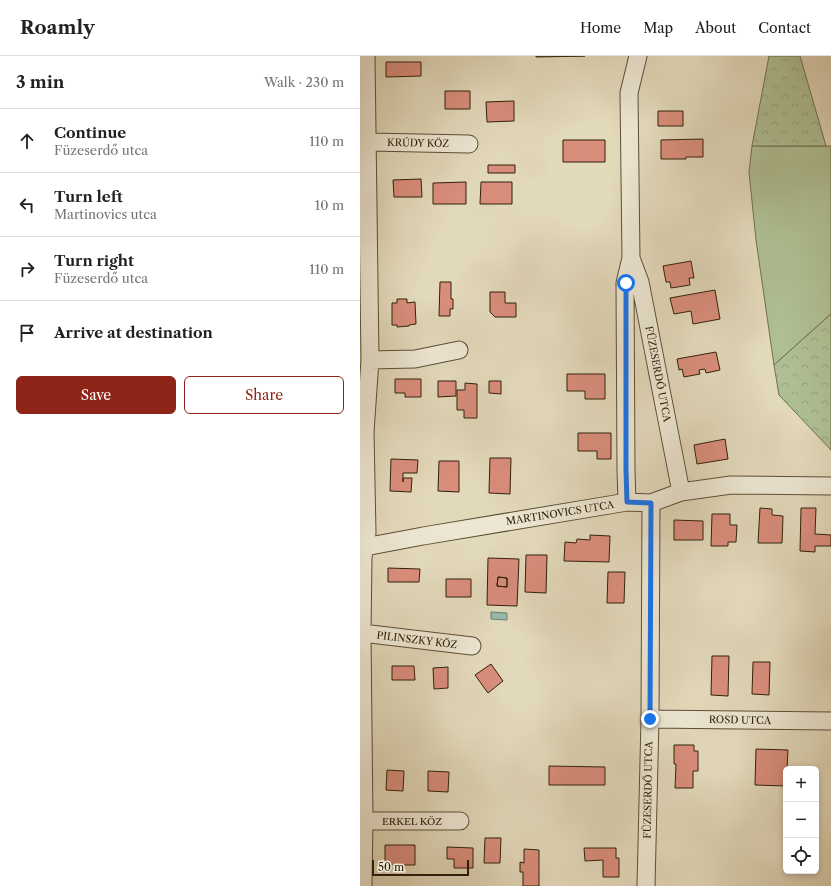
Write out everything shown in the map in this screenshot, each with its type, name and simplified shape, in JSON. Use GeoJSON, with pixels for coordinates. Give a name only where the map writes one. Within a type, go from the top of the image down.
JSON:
{"type":"FeatureCollection","features":[{"type":"Feature","properties":{"kind":"street"},"geometry":{"type":"LineString","coordinates":[[363,886],[362,548],[367,533],[365,432],[370,360],[368,142],[363,96],[366,56]]}},
{"type":"Feature","properties":{"kind":"street","name":"FÜZESERDŐ UTCA"},"geometry":{"type":"LineString","coordinates":[[627,502],[626,283],[631,258],[628,93],[638,56]]}},
{"type":"Feature","properties":{"kind":"street","name":"KRÚDY KÖZ"},"geometry":{"type":"LineString","coordinates":[[368,142],[469,144]]}},
{"type":"Feature","properties":{"kind":"street","name":"FÜZESERDŐ UTCA"},"geometry":{"type":"LineString","coordinates":[[631,258],[640,282],[681,492]]}},
{"type":"Feature","properties":{"kind":"street"},"geometry":{"type":"LineString","coordinates":[[370,360],[415,359],[459,350]]}},
{"type":"Feature","properties":{"kind":"street","name":"MARTINOVICS UTCA"},"geometry":{"type":"LineString","coordinates":[[362,548],[627,502],[651,503],[681,492],[731,485],[831,486]]}},
{"type":"Feature","properties":{"kind":"street","name":"FÜZESERDŐ UTCA"},"geometry":{"type":"LineString","coordinates":[[646,886],[650,719],[651,503]]}},
{"type":"Feature","properties":{"kind":"street","name":"PILINSZKY KÖZ"},"geometry":{"type":"LineString","coordinates":[[362,633],[472,646]]}},
{"type":"Feature","properties":{"kind":"street","name":"ROSD UTCA"},"geometry":{"type":"LineString","coordinates":[[650,719],[831,721]]}},
{"type":"Feature","properties":{"kind":"street","name":"ERKEL KÖZ"},"geometry":{"type":"LineString","coordinates":[[364,821],[460,821]]}},
{"type":"Feature","properties":{"kind":"green space"},"geometry":{"type":"Polygon","coordinates":[[[769,56],[800,56],[826,146],[752,146],[769,56]]]}},
{"type":"Feature","properties":{"kind":"green space"},"geometry":{"type":"Polygon","coordinates":[[[752,146],[831,146],[831,314],[774,365],[756,240],[749,172],[752,146]]]}},
{"type":"Feature","properties":{"kind":"green space"},"geometry":{"type":"Polygon","coordinates":[[[831,314],[831,450],[779,395],[774,365],[831,314]]]}},
{"type":"Feature","properties":{"kind":"water"},"geometry":{"type":"Polygon","coordinates":[[[491,612],[507,613],[507,620],[491,619],[491,612]]]}},
{"type":"Feature","properties":{"kind":"building"},"geometry":{"type":"Polygon","coordinates":[[[536,56],[585,56],[536,57],[536,56]]]}},
{"type":"Feature","properties":{"kind":"building"},"geometry":{"type":"Polygon","coordinates":[[[386,62],[421,62],[421,76],[386,77],[386,62]]]}},
{"type":"Feature","properties":{"kind":"building"},"geometry":{"type":"Polygon","coordinates":[[[445,91],[470,91],[470,109],[445,109],[445,91]]]}},
{"type":"Feature","properties":{"kind":"building"},"geometry":{"type":"Polygon","coordinates":[[[514,101],[514,121],[487,122],[486,102],[514,101]]]}},
{"type":"Feature","properties":{"kind":"building"},"geometry":{"type":"Polygon","coordinates":[[[658,111],[683,111],[683,126],[658,126],[658,111]]]}},
{"type":"Feature","properties":{"kind":"building"},"geometry":{"type":"Polygon","coordinates":[[[703,139],[703,157],[661,159],[661,140],[703,139]]]}},
{"type":"Feature","properties":{"kind":"building"},"geometry":{"type":"Polygon","coordinates":[[[563,140],[605,140],[605,162],[563,162],[563,140]]]}},
{"type":"Feature","properties":{"kind":"building"},"geometry":{"type":"Polygon","coordinates":[[[488,165],[515,165],[515,173],[488,173],[488,165]]]}},
{"type":"Feature","properties":{"kind":"building"},"geometry":{"type":"Polygon","coordinates":[[[421,179],[422,197],[394,197],[393,180],[421,179]]]}},
{"type":"Feature","properties":{"kind":"building"},"geometry":{"type":"Polygon","coordinates":[[[466,182],[466,204],[433,204],[433,183],[466,182]]]}},
{"type":"Feature","properties":{"kind":"building"},"geometry":{"type":"Polygon","coordinates":[[[481,182],[512,182],[512,204],[480,204],[481,182]]]}},
{"type":"Feature","properties":{"kind":"building"},"geometry":{"type":"Polygon","coordinates":[[[691,261],[694,278],[689,278],[690,285],[671,288],[670,282],[666,282],[663,266],[691,261]]]}},
{"type":"Feature","properties":{"kind":"building"},"geometry":{"type":"Polygon","coordinates":[[[440,282],[451,282],[451,299],[453,299],[453,309],[450,309],[450,316],[439,316],[440,282]]]}},
{"type":"Feature","properties":{"kind":"building"},"geometry":{"type":"Polygon","coordinates":[[[715,290],[720,319],[693,324],[691,311],[674,314],[670,298],[715,290]]]}},
{"type":"Feature","properties":{"kind":"building"},"geometry":{"type":"Polygon","coordinates":[[[490,292],[505,292],[505,303],[516,303],[516,317],[495,317],[490,312],[490,292]]]}},
{"type":"Feature","properties":{"kind":"building"},"geometry":{"type":"Polygon","coordinates":[[[397,299],[407,299],[407,303],[415,302],[416,324],[397,327],[397,325],[392,325],[392,303],[397,303],[397,299]]]}},
{"type":"Feature","properties":{"kind":"building"},"geometry":{"type":"Polygon","coordinates":[[[716,352],[720,370],[706,373],[705,369],[699,370],[700,374],[684,377],[682,369],[679,370],[677,359],[716,352]]]}},
{"type":"Feature","properties":{"kind":"building"},"geometry":{"type":"Polygon","coordinates":[[[567,374],[605,374],[605,399],[585,399],[585,391],[567,391],[567,374]]]}},
{"type":"Feature","properties":{"kind":"building"},"geometry":{"type":"Polygon","coordinates":[[[395,379],[421,379],[421,397],[405,397],[405,393],[395,393],[395,379]]]}},
{"type":"Feature","properties":{"kind":"building"},"geometry":{"type":"Polygon","coordinates":[[[438,381],[456,381],[456,396],[438,397],[438,381]]]}},
{"type":"Feature","properties":{"kind":"building"},"geometry":{"type":"Polygon","coordinates":[[[489,381],[501,381],[501,394],[489,393],[489,381]]]}},
{"type":"Feature","properties":{"kind":"building"},"geometry":{"type":"Polygon","coordinates":[[[465,383],[477,384],[477,418],[464,418],[464,410],[457,410],[457,390],[465,390],[465,383]]]}},
{"type":"Feature","properties":{"kind":"building"},"geometry":{"type":"Polygon","coordinates":[[[578,433],[611,433],[611,459],[597,459],[597,451],[578,451],[578,433]]]}},
{"type":"Feature","properties":{"kind":"building"},"geometry":{"type":"Polygon","coordinates":[[[725,439],[728,459],[697,464],[694,445],[725,439]]]}},
{"type":"Feature","properties":{"kind":"building"},"geometry":{"type":"Polygon","coordinates":[[[490,458],[511,458],[510,494],[489,493],[490,458]]]}},
{"type":"Feature","properties":{"kind":"building"},"geometry":{"type":"Polygon","coordinates":[[[391,459],[418,460],[417,473],[403,473],[403,478],[412,478],[411,492],[390,491],[391,459]]]}},
{"type":"Feature","properties":{"kind":"building"},"geometry":{"type":"Polygon","coordinates":[[[439,461],[459,461],[459,492],[438,491],[439,461]]]}},
{"type":"Feature","properties":{"kind":"building"},"geometry":{"type":"Polygon","coordinates":[[[760,508],[772,509],[772,515],[783,516],[782,543],[758,543],[760,508]]]}},
{"type":"Feature","properties":{"kind":"building"},"geometry":{"type":"Polygon","coordinates":[[[801,508],[816,508],[815,534],[831,535],[831,546],[815,546],[815,552],[800,551],[801,508]]]}},
{"type":"Feature","properties":{"kind":"building"},"geometry":{"type":"Polygon","coordinates":[[[712,514],[730,514],[730,525],[737,525],[736,542],[728,542],[728,546],[711,546],[712,514]]]}},
{"type":"Feature","properties":{"kind":"building"},"geometry":{"type":"Polygon","coordinates":[[[674,520],[703,521],[703,540],[674,540],[674,520]]]}},
{"type":"Feature","properties":{"kind":"building"},"geometry":{"type":"Polygon","coordinates":[[[590,535],[610,536],[609,562],[564,561],[565,542],[576,543],[577,539],[590,540],[590,535]]]}},
{"type":"Feature","properties":{"kind":"building"},"geometry":{"type":"Polygon","coordinates":[[[526,555],[547,555],[546,593],[525,592],[526,555]]]}},
{"type":"Feature","properties":{"kind":"building"},"geometry":{"type":"Polygon","coordinates":[[[488,558],[519,559],[517,606],[487,605],[488,558]],[[498,577],[497,586],[507,587],[507,578],[498,577]]]}},
{"type":"Feature","properties":{"kind":"building"},"geometry":{"type":"Polygon","coordinates":[[[388,568],[420,569],[419,582],[388,582],[388,568]]]}},
{"type":"Feature","properties":{"kind":"building"},"geometry":{"type":"Polygon","coordinates":[[[608,572],[625,572],[624,603],[607,603],[608,572]]]}},
{"type":"Feature","properties":{"kind":"building"},"geometry":{"type":"Polygon","coordinates":[[[498,577],[507,578],[507,587],[497,586],[498,577]]]}},
{"type":"Feature","properties":{"kind":"building"},"geometry":{"type":"Polygon","coordinates":[[[446,579],[471,579],[471,597],[446,597],[446,579]]]}},
{"type":"Feature","properties":{"kind":"building"},"geometry":{"type":"Polygon","coordinates":[[[712,656],[729,656],[728,696],[711,695],[712,656]]]}},
{"type":"Feature","properties":{"kind":"building"},"geometry":{"type":"Polygon","coordinates":[[[753,662],[770,662],[769,695],[752,694],[753,662]]]}},
{"type":"Feature","properties":{"kind":"building"},"geometry":{"type":"Polygon","coordinates":[[[491,664],[503,681],[488,693],[475,675],[491,664]]]}},
{"type":"Feature","properties":{"kind":"building"},"geometry":{"type":"Polygon","coordinates":[[[392,666],[414,666],[415,680],[392,680],[392,666]]]}},
{"type":"Feature","properties":{"kind":"building"},"geometry":{"type":"Polygon","coordinates":[[[448,667],[448,688],[434,689],[433,668],[448,667]]]}},
{"type":"Feature","properties":{"kind":"building"},"geometry":{"type":"Polygon","coordinates":[[[674,745],[694,745],[694,751],[698,751],[698,771],[693,771],[693,788],[675,788],[676,764],[674,764],[674,745]]]}},
{"type":"Feature","properties":{"kind":"building"},"geometry":{"type":"Polygon","coordinates":[[[756,749],[788,750],[787,766],[783,766],[783,786],[755,785],[756,749]]]}},
{"type":"Feature","properties":{"kind":"building"},"geometry":{"type":"Polygon","coordinates":[[[549,766],[605,767],[605,785],[549,785],[549,766]]]}},
{"type":"Feature","properties":{"kind":"building"},"geometry":{"type":"Polygon","coordinates":[[[387,770],[404,771],[403,791],[386,790],[387,770]]]}},
{"type":"Feature","properties":{"kind":"building"},"geometry":{"type":"Polygon","coordinates":[[[428,771],[449,772],[448,792],[428,791],[428,771]]]}},
{"type":"Feature","properties":{"kind":"building"},"geometry":{"type":"Polygon","coordinates":[[[485,838],[501,838],[500,863],[484,863],[485,838]]]}},
{"type":"Feature","properties":{"kind":"building"},"geometry":{"type":"Polygon","coordinates":[[[385,845],[415,845],[415,865],[385,865],[385,845]]]}},
{"type":"Feature","properties":{"kind":"building"},"geometry":{"type":"Polygon","coordinates":[[[447,847],[473,848],[473,868],[454,868],[454,859],[447,859],[447,847]]]}},
{"type":"Feature","properties":{"kind":"building"},"geometry":{"type":"Polygon","coordinates":[[[584,848],[616,848],[616,858],[619,858],[619,877],[603,877],[603,860],[585,861],[584,848]]]}},
{"type":"Feature","properties":{"kind":"building"},"geometry":{"type":"Polygon","coordinates":[[[524,849],[539,850],[539,886],[523,886],[523,872],[520,872],[520,862],[524,863],[524,849]]]}},
{"type":"Feature","properties":{"kind":"route"},"geometry":{"type":"LineString","coordinates":[[626,283],[627,502],[651,503],[650,719]]}}]}
